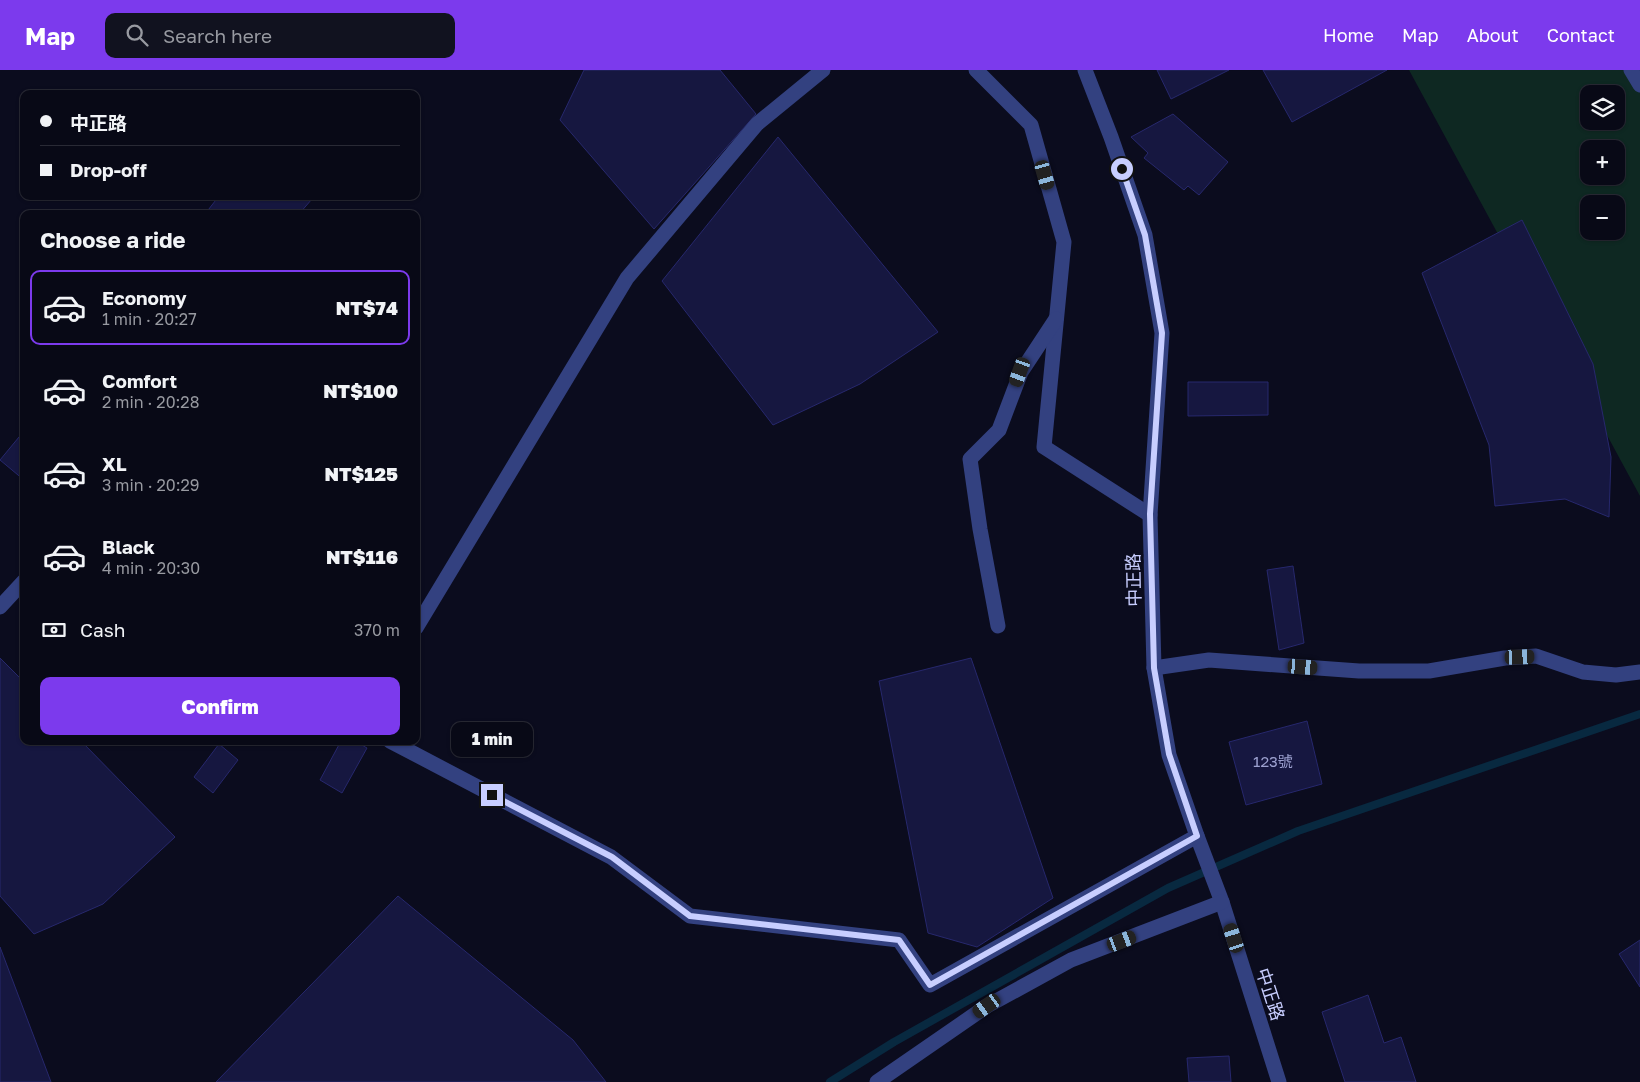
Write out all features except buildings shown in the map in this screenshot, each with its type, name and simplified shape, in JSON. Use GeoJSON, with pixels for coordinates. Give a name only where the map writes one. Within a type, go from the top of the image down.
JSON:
{"type":"FeatureCollection","features":[{"type":"Feature","properties":{"kind":"street"},"geometry":{"type":"LineString","coordinates":[[420,621],[627,278],[757,124],[824,70]]}},
{"type":"Feature","properties":{"kind":"street"},"geometry":{"type":"LineString","coordinates":[[976,70],[1031,125],[1064,242],[1044,447],[1150,514]]}},
{"type":"Feature","properties":{"kind":"street","name":"中正路"},"geometry":{"type":"LineString","coordinates":[[1085,70],[1111,137],[1145,235],[1162,333],[1150,514],[1154,668],[1169,754],[1222,902],[1280,1082]]}},
{"type":"Feature","properties":{"kind":"street"},"geometry":{"type":"LineString","coordinates":[[1631,70],[1640,85]]}},
{"type":"Feature","properties":{"kind":"street"},"geometry":{"type":"LineString","coordinates":[[998,626],[980,529],[970,459],[999,430],[1020,372],[1057,317]]}},
{"type":"Feature","properties":{"kind":"street"},"geometry":{"type":"LineString","coordinates":[[0,607],[20,585]]}},
{"type":"Feature","properties":{"kind":"street"},"geometry":{"type":"LineString","coordinates":[[1154,668],[1209,660],[1359,671],[1429,671],[1505,658],[1536,656],[1583,672],[1616,675],[1640,672]]}},
{"type":"Feature","properties":{"kind":"street"},"geometry":{"type":"LineString","coordinates":[[398,745],[612,857],[690,916],[899,940],[930,985],[1197,836]]}},
{"type":"Feature","properties":{"kind":"street"},"geometry":{"type":"LineString","coordinates":[[877,1082],[987,1006],[1072,960],[1222,902]]}},
{"type":"Feature","properties":{"kind":"green space"},"geometry":{"type":"Polygon","coordinates":[[[1409,70],[1640,70],[1640,496],[1409,70]]]}},
{"type":"Feature","properties":{"kind":"waterway"},"geometry":{"type":"LineString","coordinates":[[830,1082],[894,1042],[1168,888],[1298,831],[1640,714]]}},
{"type":"Feature","properties":{"kind":"route"},"geometry":{"type":"LineString","coordinates":[[492,795],[612,857],[690,916],[899,940],[930,985],[1197,836],[1169,754],[1154,668],[1150,514],[1162,333],[1145,235],[1122,169]]}}]}
